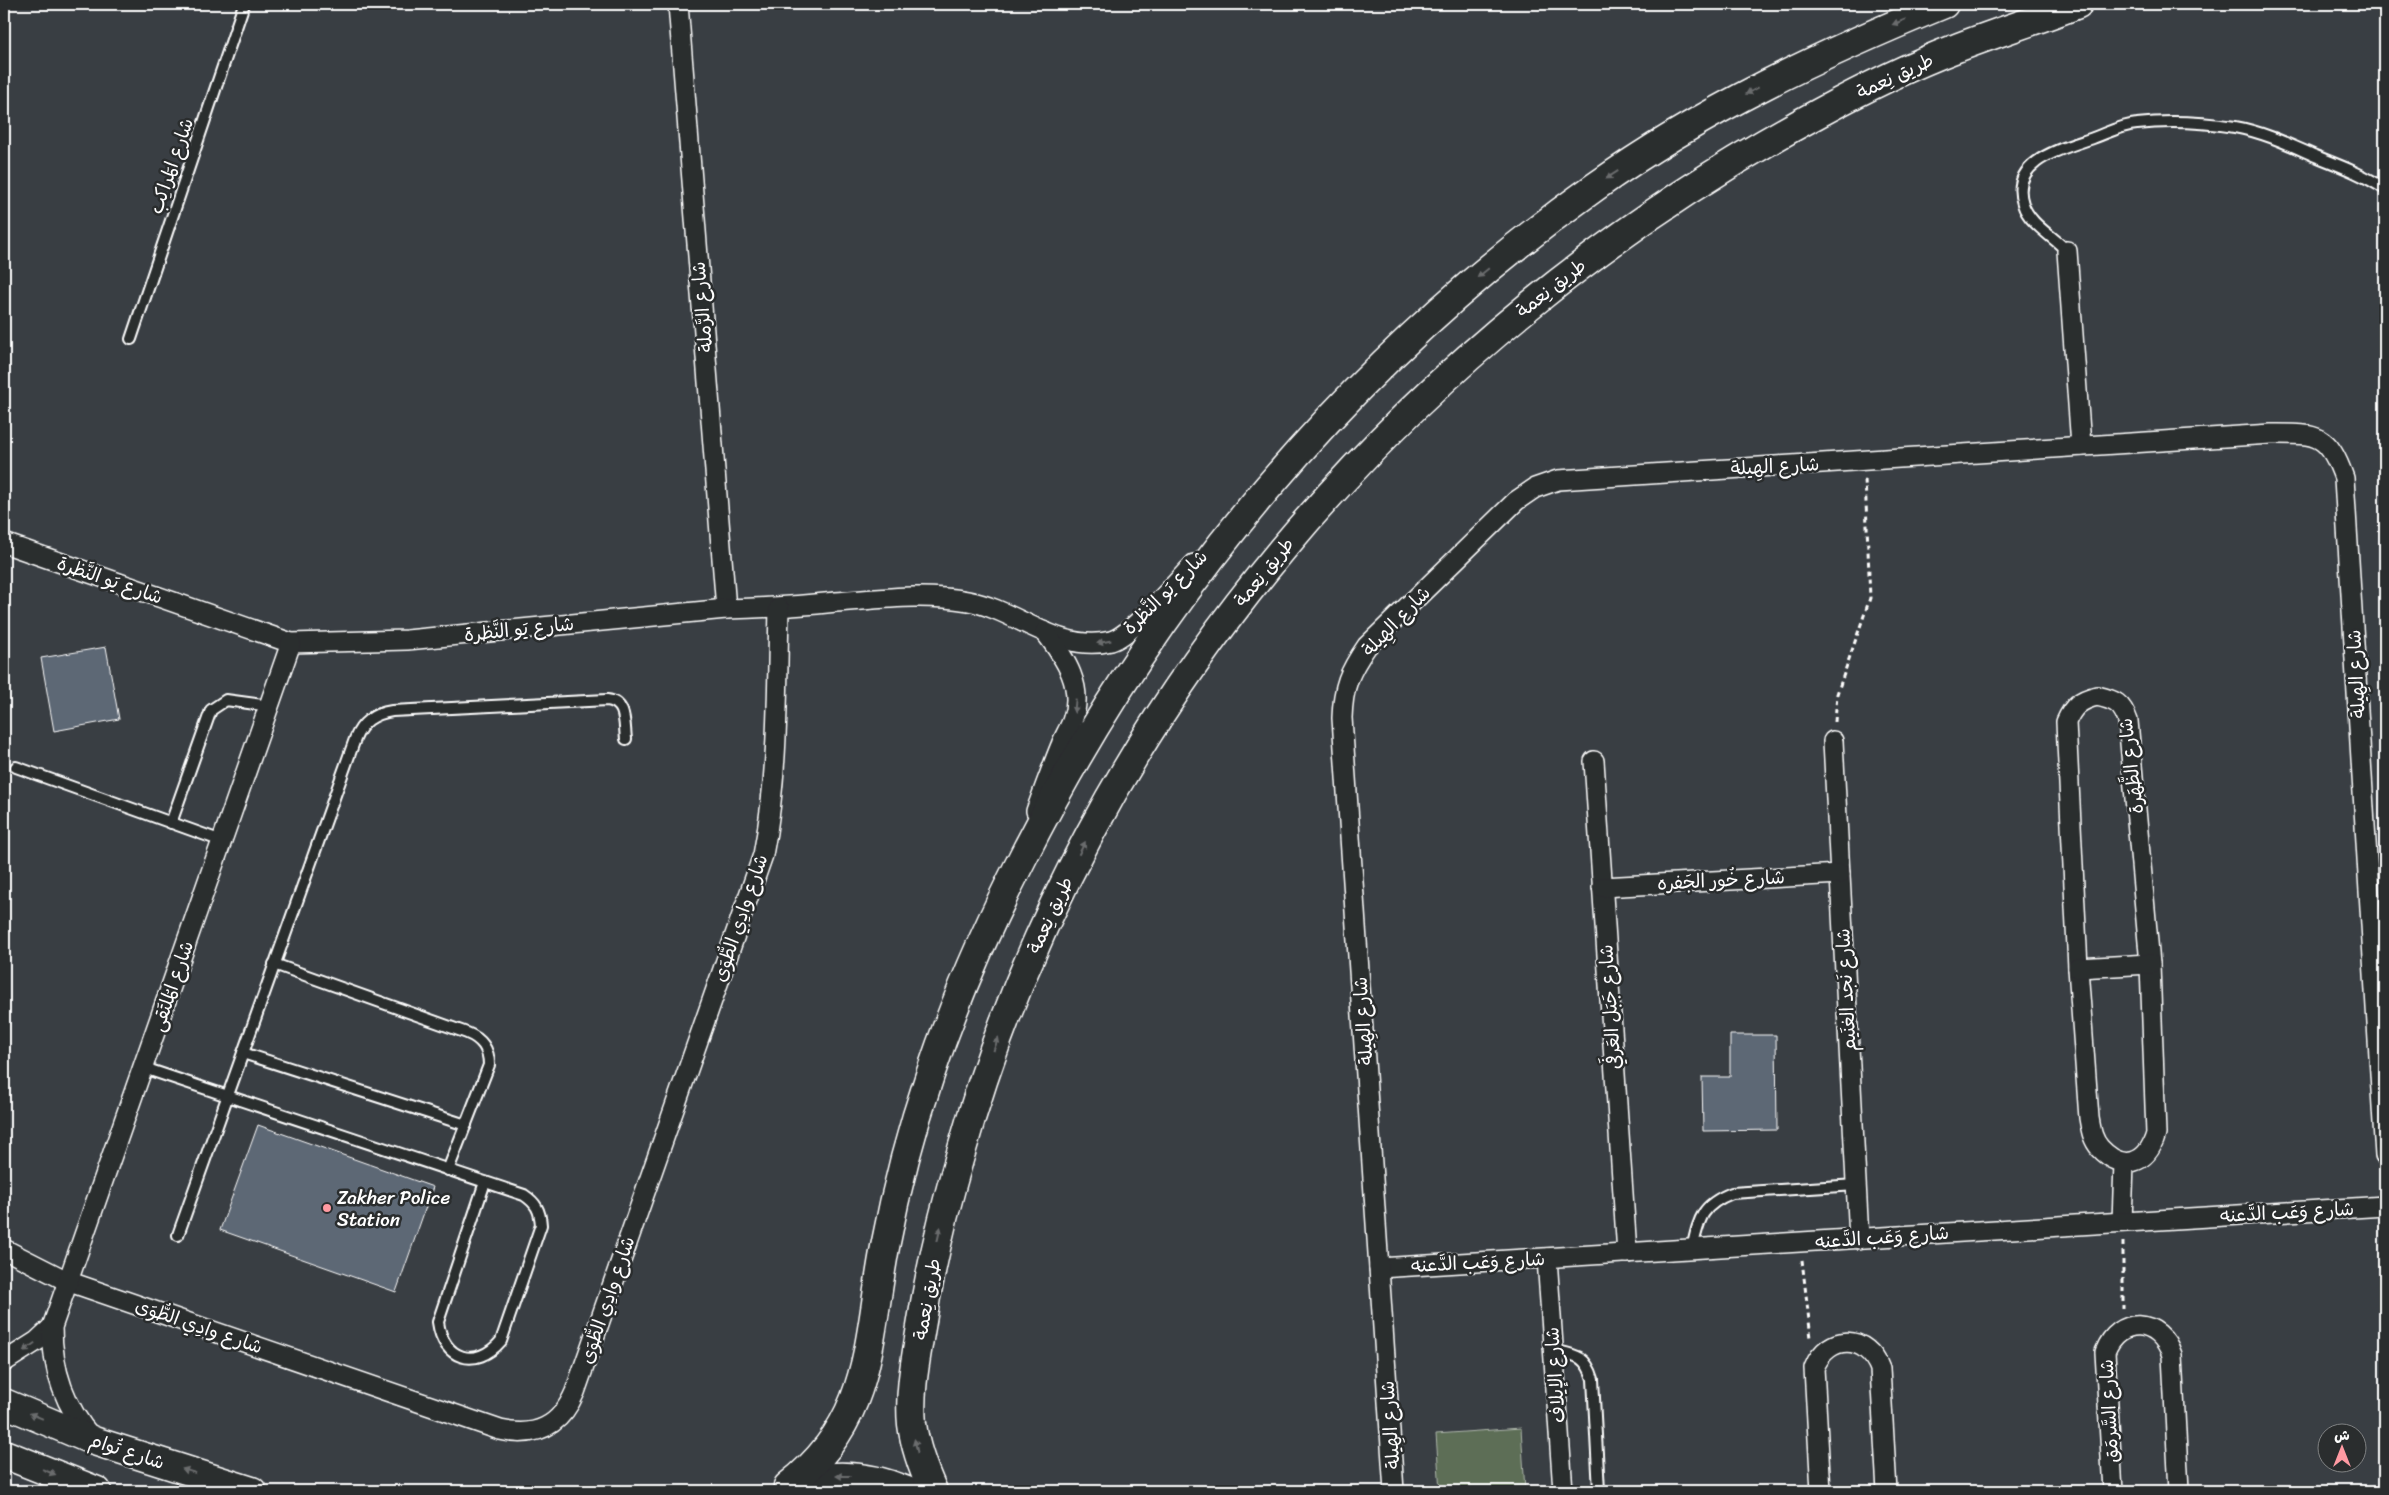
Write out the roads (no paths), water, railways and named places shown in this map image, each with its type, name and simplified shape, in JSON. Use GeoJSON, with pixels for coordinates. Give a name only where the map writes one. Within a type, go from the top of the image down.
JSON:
{"type":"FeatureCollection","features":[{"type":"Feature","properties":{"kind":"main road"},"geometry":{"type":"LineString","coordinates":[[783,1489],[824,1454],[844,1425],[854,1406],[865,1364],[885,1245],[913,1127],[953,1013],[1007,888],[1070,768],[1111,702],[1182,597],[1266,491],[1363,383],[1418,329],[1498,260],[1598,184],[1729,103],[1868,35],[1944,4]]}},
{"type":"Feature","properties":{"kind":"main road","name":"طريق نِعمة"},"geometry":{"type":"LineString","coordinates":[[933,1491],[922,1467],[913,1430],[911,1398],[937,1243],[956,1167],[982,1083],[1027,964],[1085,842],[1154,725],[1231,613],[1317,508],[1413,407],[1521,311],[1635,224],[1757,147],[1884,80],[1950,50],[2078,4]]}},
{"type":"Feature","properties":{"kind":"main road","name":"شارع تُوام"},"geometry":{"type":"LineString","coordinates":[[4,1403],[94,1441],[252,1491]]}},
{"type":"Feature","properties":{"kind":"main road"},"geometry":{"type":"LineString","coordinates":[[4,1454],[97,1491]]}},
{"type":"Feature","properties":{"kind":"main road"},"geometry":{"type":"LineString","coordinates":[[783,1489],[830,1476],[851,1476],[872,1479],[907,1491]]}},
{"type":"Feature","properties":{"kind":"street","name":"شارع الرَّملة"},"geometry":{"type":"LineString","coordinates":[[678,4],[726,609]]}},
{"type":"Feature","properties":{"kind":"street"},"geometry":{"type":"LineString","coordinates":[[2067,250],[2081,446]]}},
{"type":"Feature","properties":{"kind":"street","name":"شارع الهِيلة"},"geometry":{"type":"LineString","coordinates":[[1394,1491],[1342,718],[1345,684],[1352,668],[1367,646],[1516,501],[1535,488],[1558,480],[1581,477],[2271,434],[2302,434],[2318,438],[2336,453],[2344,478],[2385,1156]]}},
{"type":"Feature","properties":{"kind":"street","name":"شارع يَو النَّظرة"},"geometry":{"type":"LineString","coordinates":[[4,543],[291,643],[407,640],[726,609],[779,608],[893,597],[938,597],[969,601],[1002,611],[1044,631],[1076,643],[1098,644],[1124,635],[1266,491]]}},
{"type":"Feature","properties":{"kind":"street","name":"شارع وادِي الطُّوَى"},"geometry":{"type":"LineString","coordinates":[[4,1250],[67,1281],[500,1430],[515,1433],[531,1432],[546,1427],[559,1418],[569,1407],[575,1392],[763,855],[774,792],[779,608]]}},
{"type":"Feature","properties":{"kind":"street"},"geometry":{"type":"LineString","coordinates":[[1007,888],[1061,744],[1073,719],[1076,703],[1076,688],[1071,671],[1044,631]]}},
{"type":"Feature","properties":{"kind":"street","name":"شارع المُلتَقى"},"geometry":{"type":"LineString","coordinates":[[94,1441],[72,1412],[58,1380],[54,1363],[52,1327],[291,643]]}},
{"type":"Feature","properties":{"kind":"street","name":"شارع الظَّهَرة"},"geometry":{"type":"LineString","coordinates":[[2097,696],[2112,699],[2124,708],[2128,720],[2150,964],[2156,1134],[2152,1147],[2143,1157],[2124,1163],[2113,1159],[2099,1147],[2092,1135],[2089,1118],[2078,968],[2066,722],[2072,709],[2083,700],[2097,696]]}},
{"type":"Feature","properties":{"kind":"street","name":"شارع نَجد الغنَيم"},"geometry":{"type":"LineString","coordinates":[[1833,741],[1859,1238]]}},
{"type":"Feature","properties":{"kind":"street","name":"شارع جَبَل العَرفَي"},"geometry":{"type":"LineString","coordinates":[[1594,761],[1627,1253]]}},
{"type":"Feature","properties":{"kind":"street","name":"شارع خُور الجَفره"},"geometry":{"type":"LineString","coordinates":[[1602,887],[1840,874]]}},
{"type":"Feature","properties":{"kind":"street"},"geometry":{"type":"LineString","coordinates":[[2078,968],[2150,964]]}},
{"type":"Feature","properties":{"kind":"street"},"geometry":{"type":"LineString","coordinates":[[2122,1222],[2124,1163]]}},
{"type":"Feature","properties":{"kind":"street","name":"شارع وَعَب الدَّعنه"},"geometry":{"type":"LineString","coordinates":[[1380,1268],[2385,1206]]}},
{"type":"Feature","properties":{"kind":"street","name":"شارع الإيلاف"},"geometry":{"type":"LineString","coordinates":[[1546,1258],[1563,1491]]}},
{"type":"Feature","properties":{"kind":"street","name":"شارع السَّرمَق"},"geometry":{"type":"LineString","coordinates":[[2113,1491],[2105,1352],[2109,1342],[2124,1329],[2144,1326],[2154,1329],[2163,1336],[2168,1344],[2173,1366],[2178,1491]]}},
{"type":"Feature","properties":{"kind":"street","name":"شارع المُلتَقى"},"geometry":{"type":"LineString","coordinates":[[4,1362],[38,1341],[52,1327]]}},
{"type":"Feature","properties":{"kind":"street"},"geometry":{"type":"LineString","coordinates":[[1821,1491],[1814,1368],[1823,1352],[1838,1343],[1848,1342],[1865,1347],[1877,1360],[1881,1378],[1887,1491]]}},
{"type":"Feature","properties":{"kind":"lane","name":"شارع المَراكِب"},"geometry":{"type":"LineString","coordinates":[[131,338],[244,4]]}},
{"type":"Feature","properties":{"kind":"lane"},"geometry":{"type":"LineString","coordinates":[[2067,250],[2038,225],[2023,206],[2021,190],[2027,172],[2042,156],[2133,124],[2176,121],[2238,127],[2276,139],[2370,179],[2385,189]]}},
{"type":"Feature","properties":{"kind":"lane"},"geometry":{"type":"LineString","coordinates":[[171,823],[211,710],[226,700],[270,706]]}},
{"type":"Feature","properties":{"kind":"lane"},"geometry":{"type":"LineString","coordinates":[[178,1235],[358,732],[376,714],[392,711],[607,700],[618,704],[622,709],[626,740]]}},
{"type":"Feature","properties":{"kind":"lane"},"geometry":{"type":"LineString","coordinates":[[16,767],[222,841]]}},
{"type":"Feature","properties":{"kind":"lane"},"geometry":{"type":"LineString","coordinates":[[274,964],[467,1033],[482,1042],[487,1049],[489,1065],[448,1170]]}},
{"type":"Feature","properties":{"kind":"lane"},"geometry":{"type":"LineString","coordinates":[[243,1053],[466,1125]]}},
{"type":"Feature","properties":{"kind":"lane"},"geometry":{"type":"LineString","coordinates":[[144,1068],[524,1195],[532,1200],[537,1207],[541,1224],[501,1341],[487,1354],[468,1358],[456,1354],[446,1346],[440,1335],[438,1322],[485,1182]]}},
{"type":"Feature","properties":{"kind":"lane"},"geometry":{"type":"LineString","coordinates":[[1692,1249],[1699,1221],[1705,1210],[1716,1199],[1732,1193],[1856,1184]]}},
{"type":"Feature","properties":{"kind":"lane"},"geometry":{"type":"LineString","coordinates":[[1553,1350],[1573,1354],[1585,1360],[1590,1369],[1593,1379],[1599,1491]]}},
{"type":"Feature","properties":{"kind":"place","name":"Zakher Police Station"},"geometry":{"type":"Point","coordinates":[327,1208]}}]}
